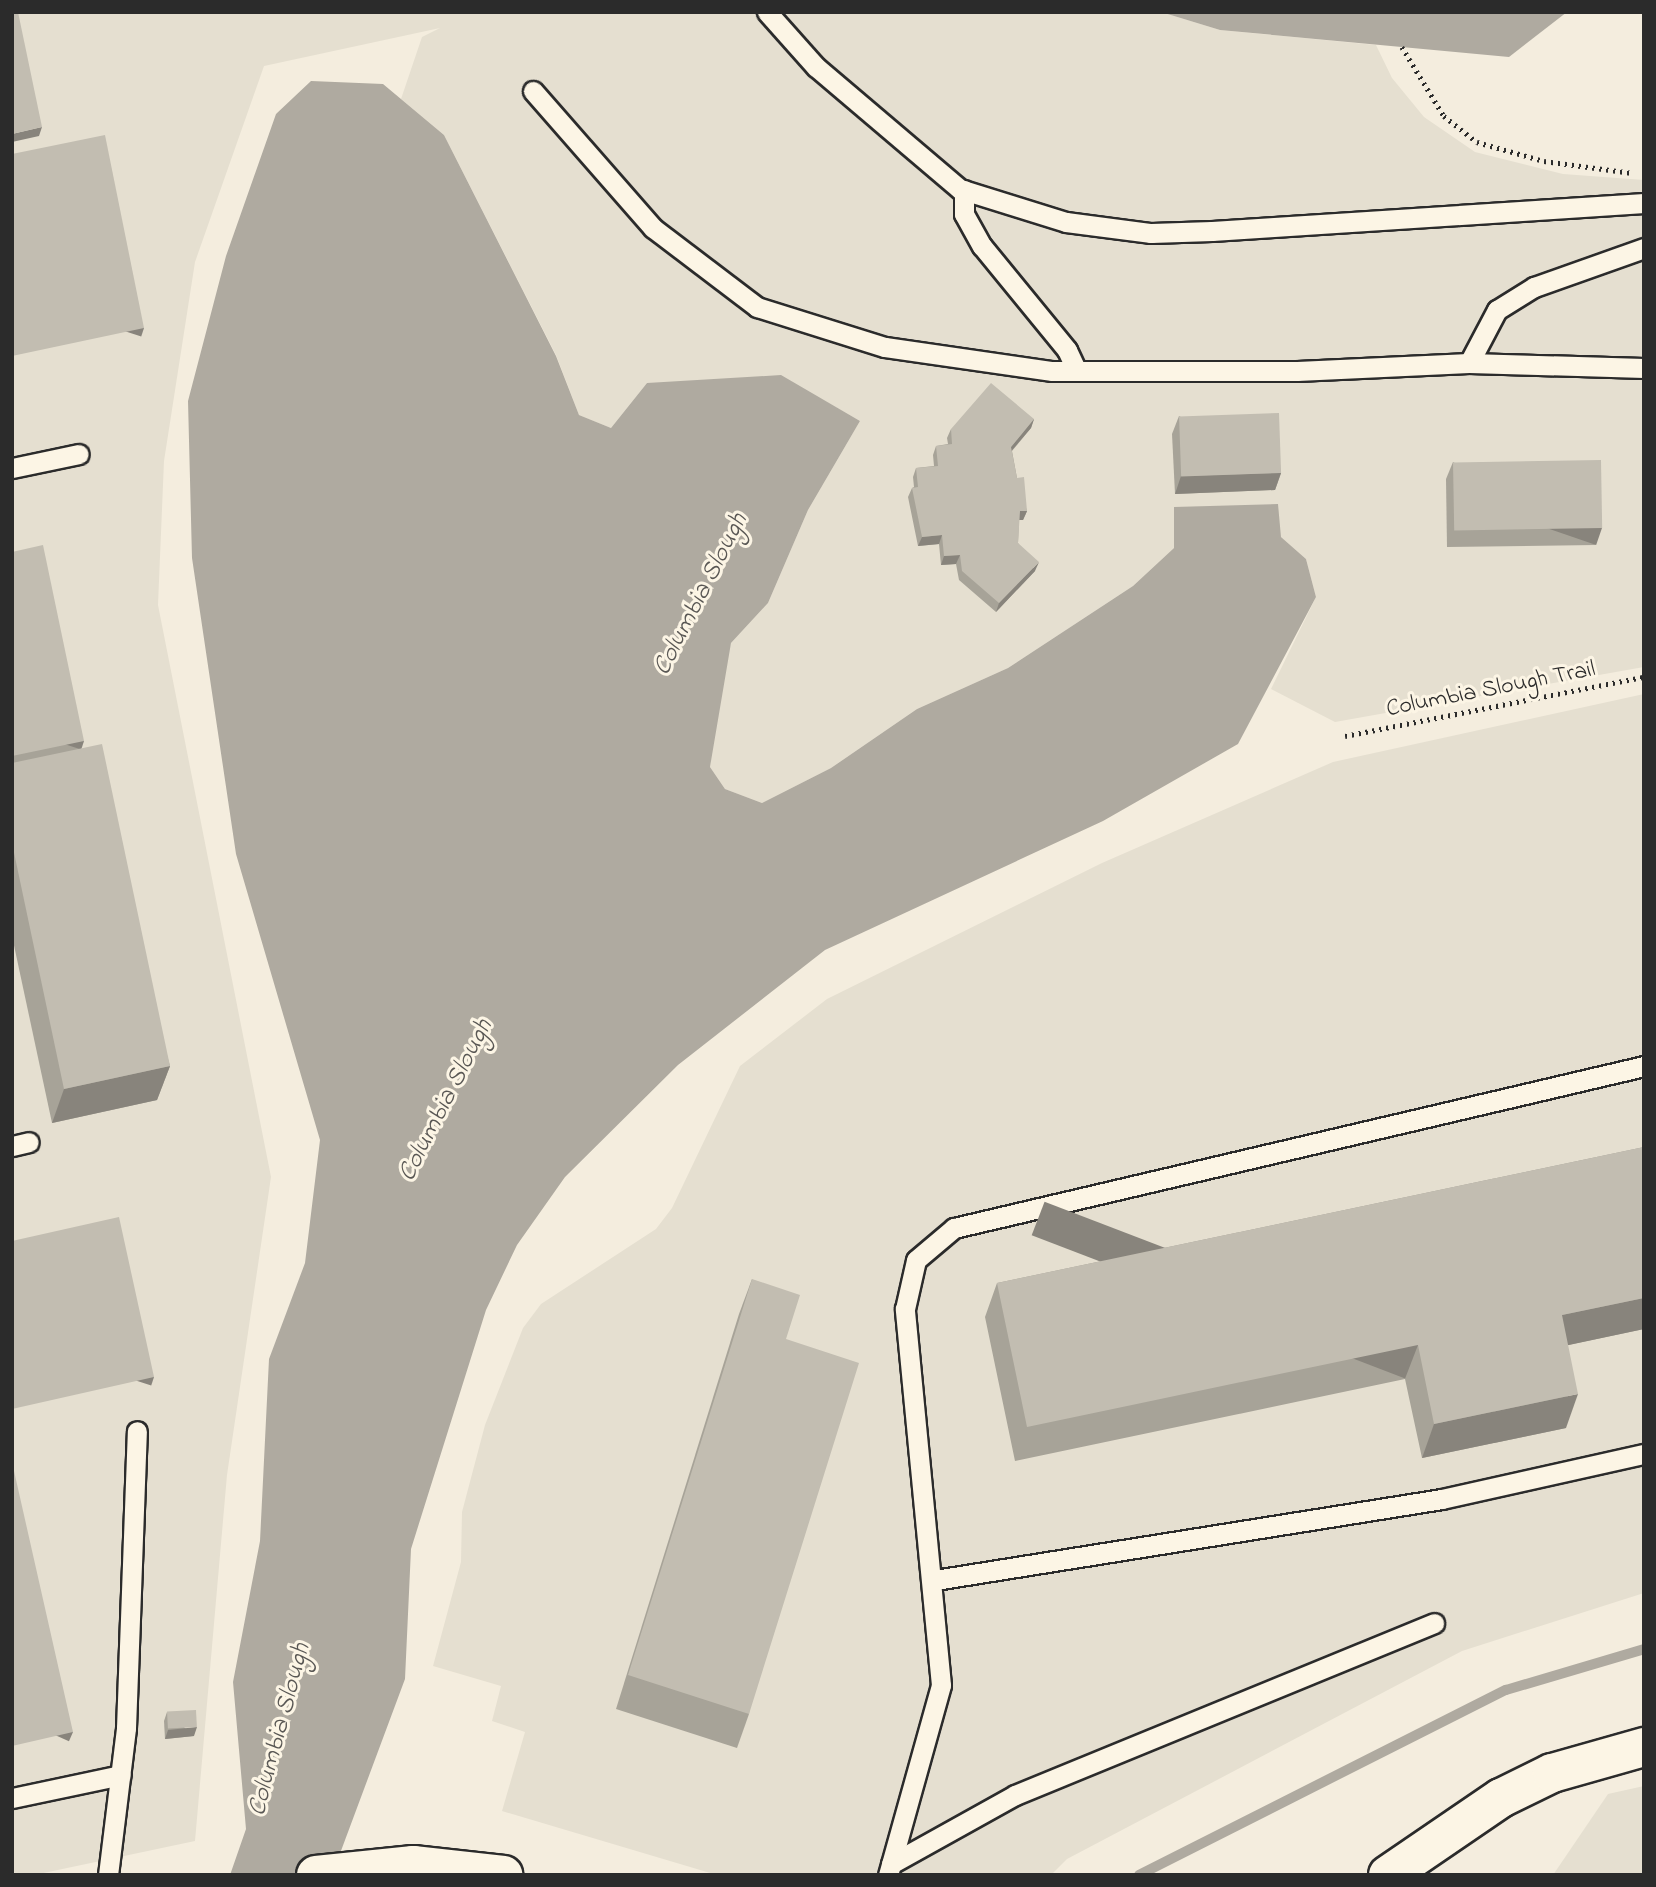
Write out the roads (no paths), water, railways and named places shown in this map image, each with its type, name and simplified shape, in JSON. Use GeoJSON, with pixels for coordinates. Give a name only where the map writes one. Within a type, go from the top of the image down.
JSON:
{"type":"FeatureCollection","features":[{"type":"Feature","properties":{"kind":"street"},"geometry":{"type":"LineString","coordinates":[[1388,1875],[1501,1798],[1552,1773],[1644,1747]]}},
{"type":"Feature","properties":{"kind":"street"},"geometry":{"type":"LineString","coordinates":[[316,1875],[443,1867],[503,1875]]}},
{"type":"Feature","properties":{"kind":"lane"},"geometry":{"type":"LineString","coordinates":[[768,12],[816,67],[964,190],[1066,222],[1151,233],[1496,217],[1644,202]]}},
{"type":"Feature","properties":{"kind":"lane"},"geometry":{"type":"LineString","coordinates":[[533,91],[653,228],[757,307],[885,347],[1077,371],[1469,363],[1644,368]]}},
{"type":"Feature","properties":{"kind":"lane"},"geometry":{"type":"LineString","coordinates":[[964,190],[964,214],[982,246],[1067,350],[1077,371]]}},
{"type":"Feature","properties":{"kind":"lane"},"geometry":{"type":"LineString","coordinates":[[1469,363],[1497,310],[1534,288],[1644,248]]}},
{"type":"Feature","properties":{"kind":"lane"},"geometry":{"type":"LineString","coordinates":[[12,468],[79,454]]}},
{"type":"Feature","properties":{"kind":"lane"},"geometry":{"type":"LineString","coordinates":[[890,1869],[941,1685],[935,1580],[916,1461],[905,1308],[916,1260],[954,1228],[1644,1066]]}},
{"type":"Feature","properties":{"kind":"lane"},"geometry":{"type":"LineString","coordinates":[[108,1875],[121,1775],[136,1431]]}},
{"type":"Feature","properties":{"kind":"lane"},"geometry":{"type":"LineString","coordinates":[[935,1580],[1442,1499],[1644,1454]]}},
{"type":"Feature","properties":{"kind":"lane"},"geometry":{"type":"LineString","coordinates":[[890,1869],[1015,1795],[1434,1623]]}},
{"type":"Feature","properties":{"kind":"lane"},"geometry":{"type":"LineString","coordinates":[[12,1798],[121,1775]]}},
{"type":"Feature","properties":{"kind":"water"},"geometry":{"type":"Polygon","coordinates":[[[1161,12],[1567,12],[1509,57],[1220,30],[1161,12]]]}},
{"type":"Feature","properties":{"kind":"water","name":"Columbia Slough"},"geometry":{"type":"Polygon","coordinates":[[[311,81],[383,84],[444,135],[556,356],[579,415],[611,428],[647,383],[781,375],[860,421],[808,510],[768,603],[731,643],[710,767],[725,789],[762,803],[831,768],[917,709],[1008,668],[1133,586],[1174,548],[1174,507],[1278,504],[1281,537],[1306,559],[1316,597],[1238,744],[1103,821],[825,950],[678,1065],[565,1177],[517,1245],[486,1310],[411,1549],[405,1679],[332,1875],[230,1875],[246,1829],[233,1682],[260,1541],[269,1359],[305,1263],[320,1140],[236,854],[192,558],[188,401],[226,256],[276,114],[311,81]]]}},
{"type":"Feature","properties":{"kind":"waterway"},"geometry":{"type":"LineString","coordinates":[[1139,1875],[1506,1690],[1644,1649]]}}]}
